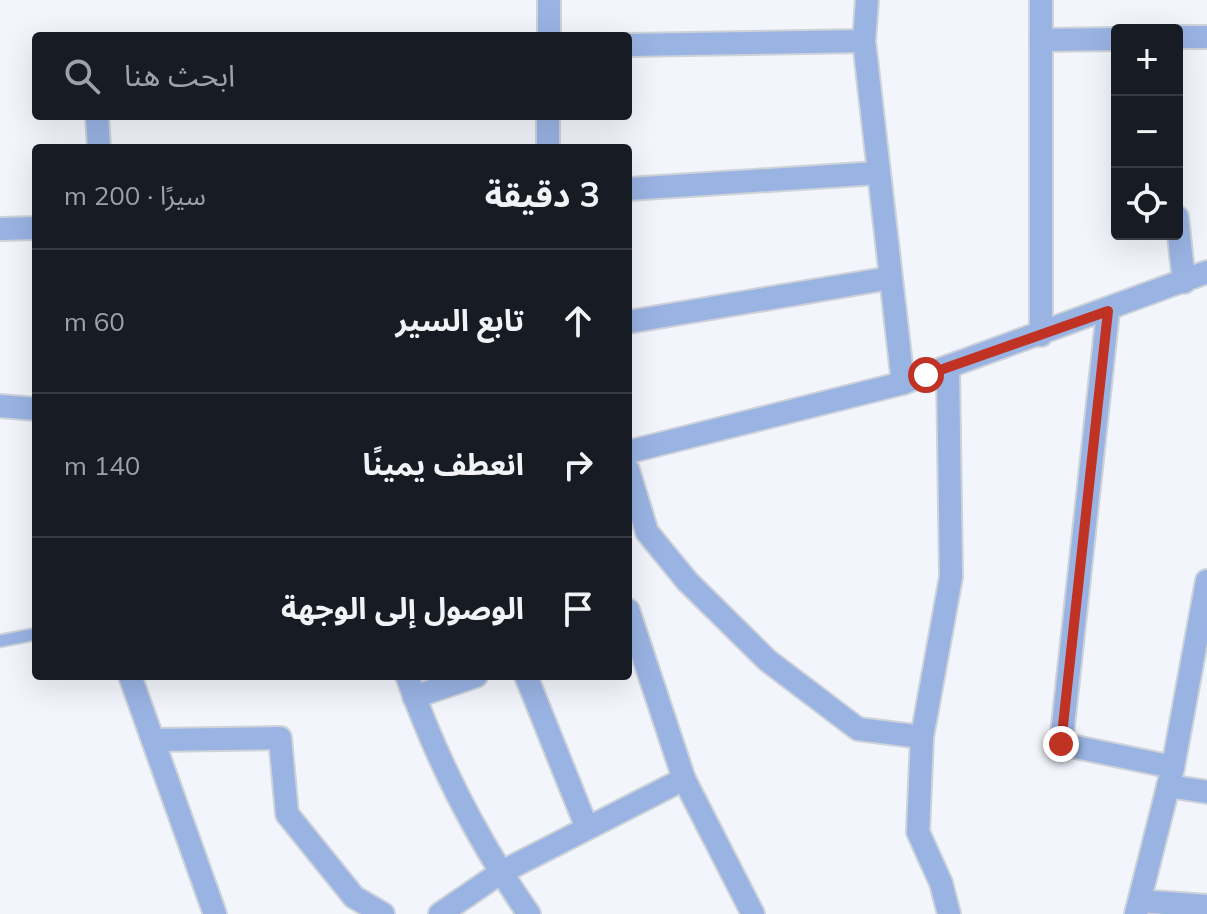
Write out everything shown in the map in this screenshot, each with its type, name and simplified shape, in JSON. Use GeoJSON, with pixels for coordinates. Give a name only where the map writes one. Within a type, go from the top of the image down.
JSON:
{"type":"FeatureCollection","features":[{"type":"Feature","properties":{"kind":"street"},"geometry":{"type":"LineString","coordinates":[[549,0],[549,32]]}},
{"type":"Feature","properties":{"kind":"street"},"geometry":{"type":"LineString","coordinates":[[867,0],[864,41],[903,383]]}},
{"type":"Feature","properties":{"kind":"street"},"geometry":{"type":"LineString","coordinates":[[1041,0],[1041,335]]}},
{"type":"Feature","properties":{"kind":"street"},"geometry":{"type":"LineString","coordinates":[[1183,37],[1207,37]]}},
{"type":"Feature","properties":{"kind":"street"},"geometry":{"type":"LineString","coordinates":[[1041,40],[1111,39]]}},
{"type":"Feature","properties":{"kind":"street"},"geometry":{"type":"LineString","coordinates":[[632,45],[864,41]]}},
{"type":"Feature","properties":{"kind":"street"},"geometry":{"type":"LineString","coordinates":[[97,120],[99,144]]}},
{"type":"Feature","properties":{"kind":"street"},"geometry":{"type":"LineString","coordinates":[[548,120],[548,144]]}},
{"type":"Feature","properties":{"kind":"street"},"geometry":{"type":"LineString","coordinates":[[632,189],[878,173]]}},
{"type":"Feature","properties":{"kind":"street"},"geometry":{"type":"LineString","coordinates":[[0,229],[32,228]]}},
{"type":"Feature","properties":{"kind":"street"},"geometry":{"type":"LineString","coordinates":[[1179,240],[1184,282]]}},
{"type":"Feature","properties":{"kind":"street"},"geometry":{"type":"LineString","coordinates":[[632,451],[903,383],[1108,311],[1207,272]]}},
{"type":"Feature","properties":{"kind":"street"},"geometry":{"type":"LineString","coordinates":[[632,321],[890,278]]}},
{"type":"Feature","properties":{"kind":"street"},"geometry":{"type":"LineString","coordinates":[[1108,311],[1061,744],[1170,776],[1207,792]]}},
{"type":"Feature","properties":{"kind":"street"},"geometry":{"type":"LineString","coordinates":[[948,367],[951,577],[922,737],[918,832],[941,883],[949,914]]}},
{"type":"Feature","properties":{"kind":"street"},"geometry":{"type":"LineString","coordinates":[[0,406],[32,409]]}},
{"type":"Feature","properties":{"kind":"street"},"geometry":{"type":"LineString","coordinates":[[632,483],[647,532],[687,581],[767,660],[858,729],[922,737]]}},
{"type":"Feature","properties":{"kind":"street"},"geometry":{"type":"LineString","coordinates":[[1207,581],[1170,776],[1138,908],[1207,906]]}},
{"type":"Feature","properties":{"kind":"street"},"geometry":{"type":"LineString","coordinates":[[632,628],[684,779],[753,914]]}},
{"type":"Feature","properties":{"kind":"street"},"geometry":{"type":"LineString","coordinates":[[131,680],[215,914]]}},
{"type":"Feature","properties":{"kind":"street"},"geometry":{"type":"LineString","coordinates":[[452,680],[410,687],[454,793],[500,873],[529,914]]}},
{"type":"Feature","properties":{"kind":"street"},"geometry":{"type":"LineString","coordinates":[[528,680],[587,828]]}},
{"type":"Feature","properties":{"kind":"street"},"geometry":{"type":"LineString","coordinates":[[153,740],[280,738],[287,814],[354,897],[383,914]]}},
{"type":"Feature","properties":{"kind":"street"},"geometry":{"type":"LineString","coordinates":[[440,914],[500,873],[684,779]]}},
{"type":"Feature","properties":{"kind":"lane"},"geometry":{"type":"LineString","coordinates":[[0,641],[32,635]]}},
{"type":"Feature","properties":{"kind":"route"},"geometry":{"type":"LineString","coordinates":[[926,375],[1108,311],[1061,744]]}}]}
